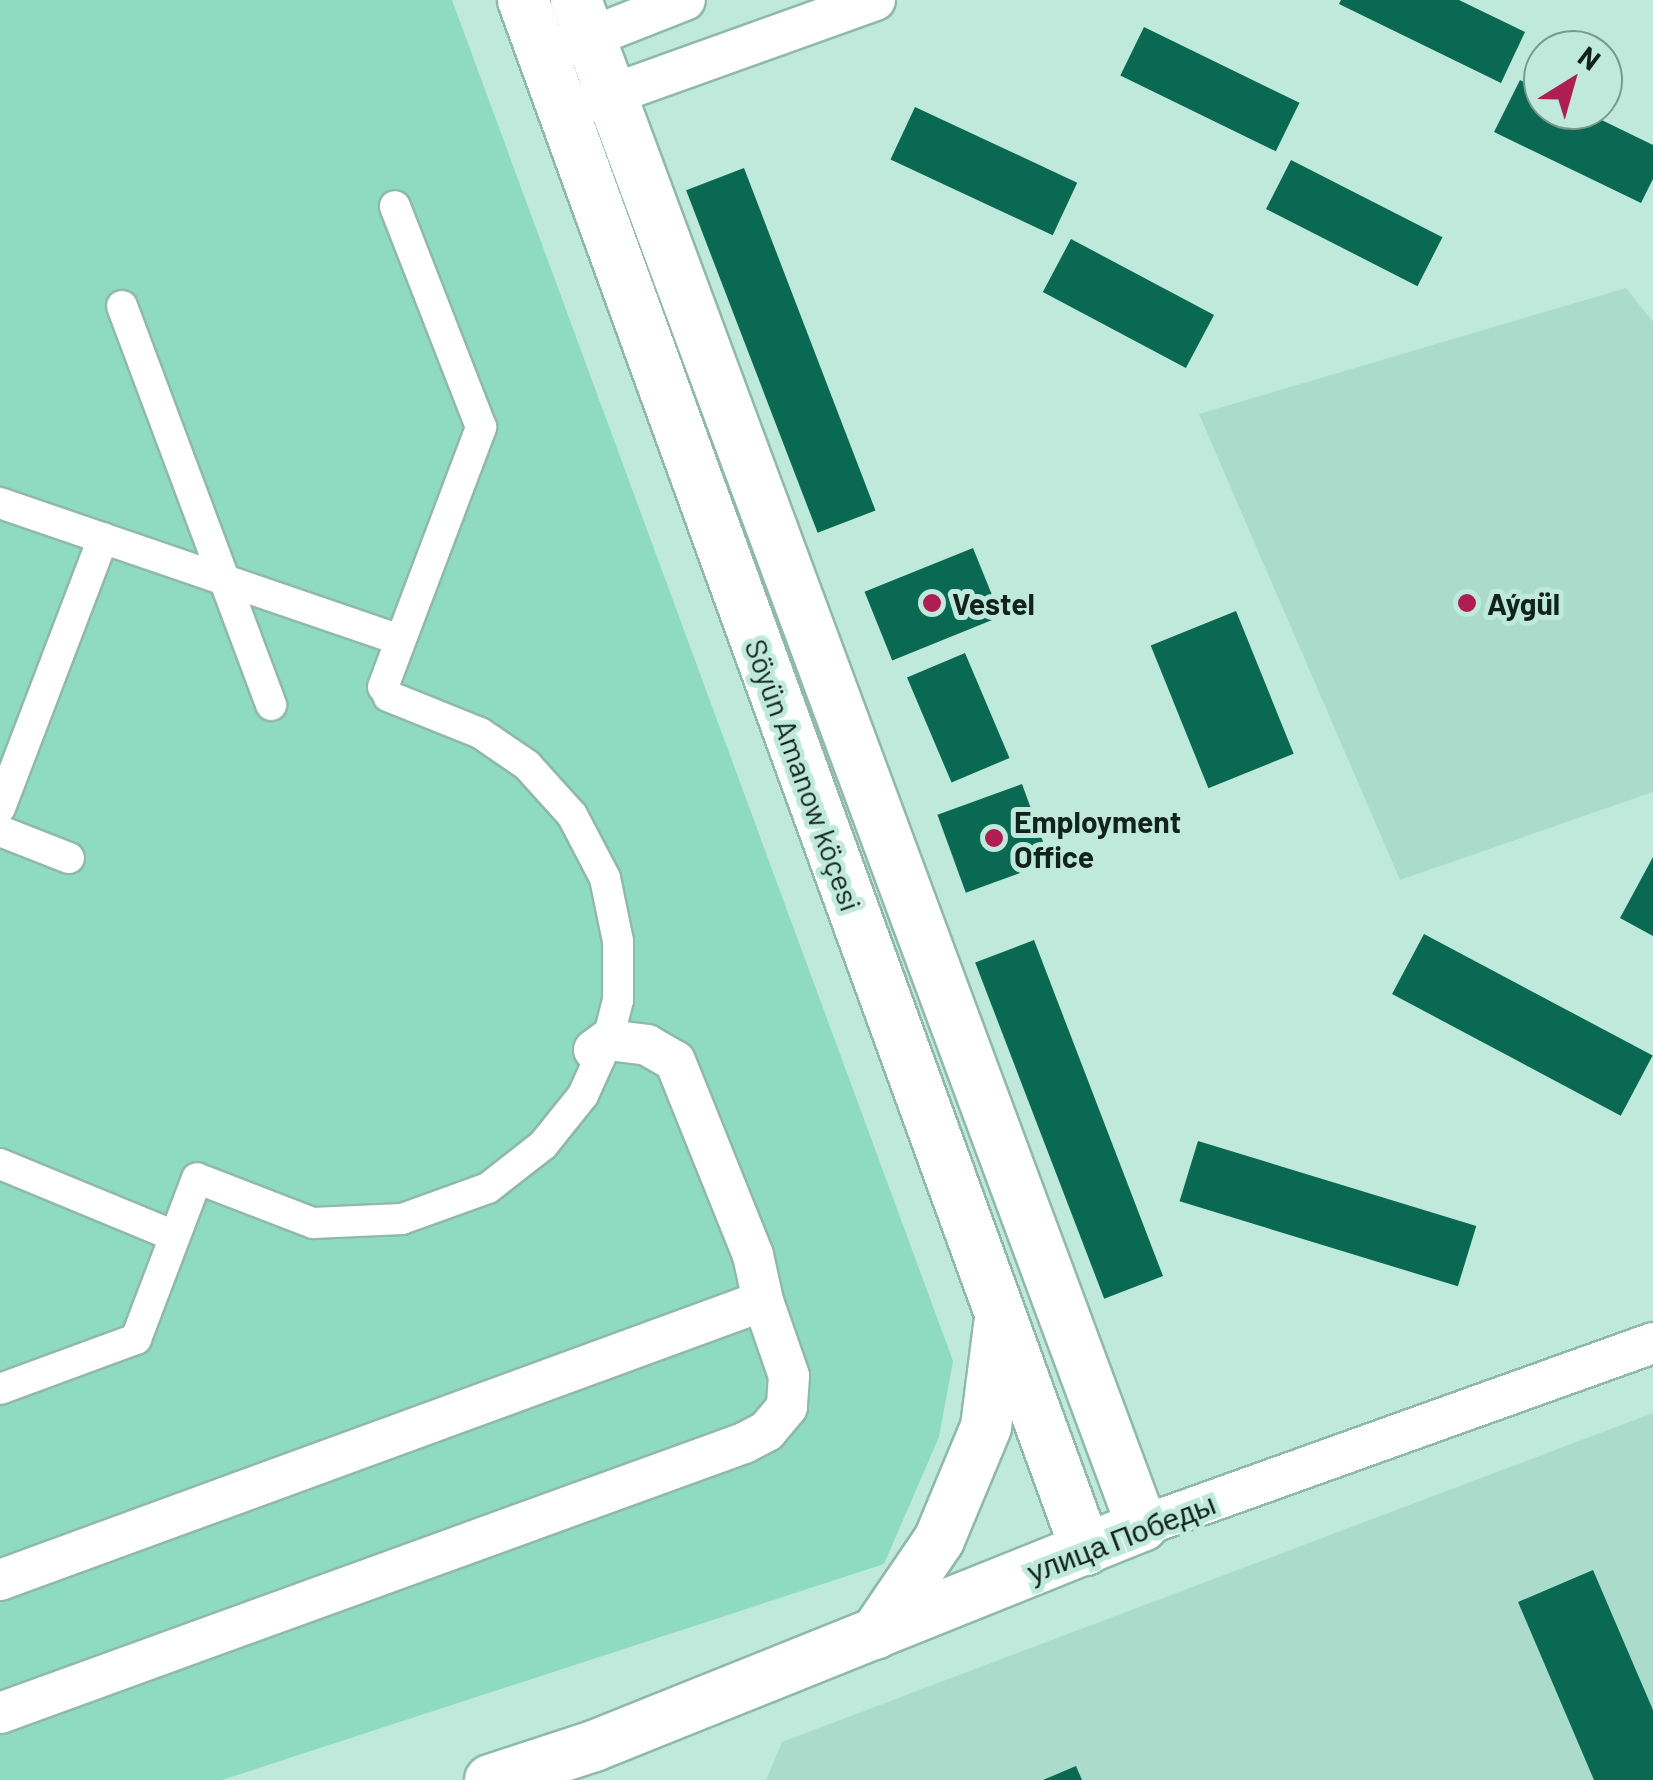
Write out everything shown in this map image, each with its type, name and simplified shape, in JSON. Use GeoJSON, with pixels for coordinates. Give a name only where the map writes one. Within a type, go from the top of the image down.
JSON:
{"type":"FeatureCollection","features":[{"type":"Feature","properties":{"kind":"street","name":"Söyün Amanow köçesi"},"geometry":{"type":"LineString","coordinates":[[523,0],[1086,1550]]}},
{"type":"Feature","properties":{"kind":"street"},"geometry":{"type":"LineString","coordinates":[[542,55],[583,19],[685,0]]}},
{"type":"Feature","properties":{"kind":"street"},"geometry":{"type":"LineString","coordinates":[[562,112],[876,0]]}},
{"type":"Feature","properties":{"kind":"street","name":"Söyün Amanow köçesi"},"geometry":{"type":"LineString","coordinates":[[583,19],[1142,1526]]}},
{"type":"Feature","properties":{"kind":"street"},"geometry":{"type":"LineString","coordinates":[[0,1389],[136,1340],[175,1236],[201,1180],[313,1223],[402,1219],[488,1188],[543,1145],[583,1096],[618,1000],[618,942],[605,878],[572,815],[527,766],[480,733],[386,692],[400,640],[481,427],[394,206]]}},
{"type":"Feature","properties":{"kind":"street"},"geometry":{"type":"LineString","coordinates":[[122,306],[271,705]]}},
{"type":"Feature","properties":{"kind":"street"},"geometry":{"type":"LineString","coordinates":[[0,503],[400,640]]}},
{"type":"Feature","properties":{"kind":"street"},"geometry":{"type":"LineString","coordinates":[[0,808],[103,538]]}},
{"type":"Feature","properties":{"kind":"street"},"geometry":{"type":"LineString","coordinates":[[0,831],[69,858]]}},
{"type":"Feature","properties":{"kind":"street"},"geometry":{"type":"LineString","coordinates":[[0,1713],[767,1432],[787,1407],[789,1376],[762,1301],[753,1255],[675,1061],[647,1045],[601,1045]]}},
{"type":"Feature","properties":{"kind":"street"},"geometry":{"type":"LineString","coordinates":[[0,1164],[175,1236]]}},
{"type":"Feature","properties":{"kind":"street"},"geometry":{"type":"LineString","coordinates":[[0,1580],[762,1301]]}},
{"type":"Feature","properties":{"kind":"street"},"geometry":{"type":"LineString","coordinates":[[875,1634],[939,1540],[986,1427],[1000,1316]]}},
{"type":"Feature","properties":{"kind":"street","name":"улица Победы"},"geometry":{"type":"LineString","coordinates":[[490,1780],[579,1763],[875,1634],[1142,1526],[1653,1343]]}},
{"type":"Feature","properties":{"kind":"shaded area"},"geometry":{"type":"Polygon","coordinates":[[[0,0],[452,0],[953,1361],[939,1437],[884,1564],[222,1780],[0,1780],[0,0]]]}},
{"type":"Feature","properties":{"kind":"shaded area","name":"Aýgül"},"geometry":{"type":"Polygon","coordinates":[[[1626,288],[1653,322],[1653,792],[1400,880],[1199,414],[1626,288]]]}},
{"type":"Feature","properties":{"kind":"shaded area"},"geometry":{"type":"Polygon","coordinates":[[[1653,1413],[1653,1780],[766,1780],[782,1742],[1653,1413]]]}},
{"type":"Feature","properties":{"kind":"building"},"geometry":{"type":"Polygon","coordinates":[[[1341,0],[1459,0],[1523,31],[1523,36],[1501,83],[1339,4],[1341,0]]]}},
{"type":"Feature","properties":{"kind":"building"},"geometry":{"type":"Polygon","coordinates":[[[1144,27],[1299,103],[1276,151],[1120,76],[1144,27]]]}},
{"type":"Feature","properties":{"kind":"building"},"geometry":{"type":"Polygon","coordinates":[[[1520,80],[1523,130],[1622,130],[1653,145],[1653,179],[1641,203],[1494,132],[1520,80]]]}},
{"type":"Feature","properties":{"kind":"building"},"geometry":{"type":"Polygon","coordinates":[[[915,107],[1077,183],[1053,235],[890,160],[915,107]]]}},
{"type":"Feature","properties":{"kind":"building"},"geometry":{"type":"Polygon","coordinates":[[[1291,160],[1442,237],[1418,286],[1266,209],[1291,160]]]}},
{"type":"Feature","properties":{"kind":"building"},"geometry":{"type":"Polygon","coordinates":[[[744,168],[876,511],[818,533],[686,190],[744,168]]]}},
{"type":"Feature","properties":{"kind":"building"},"geometry":{"type":"Polygon","coordinates":[[[1071,239],[1214,315],[1186,368],[1043,292],[1071,239]]]}},
{"type":"Feature","properties":{"kind":"building","name":"Vestel"},"geometry":{"type":"Polygon","coordinates":[[[973,548],[1001,617],[892,660],[865,592],[973,548]]]}},
{"type":"Feature","properties":{"kind":"building"},"geometry":{"type":"Polygon","coordinates":[[[1236,611],[1294,754],[1208,788],[1151,645],[1236,611]]]}},
{"type":"Feature","properties":{"kind":"building"},"geometry":{"type":"Polygon","coordinates":[[[965,653],[1010,758],[952,783],[907,678],[965,653]]]}},
{"type":"Feature","properties":{"kind":"building","name":"Employment Office"},"geometry":{"type":"Polygon","coordinates":[[[1022,784],[1050,862],[966,893],[937,815],[1022,784]]]}},
{"type":"Feature","properties":{"kind":"building"},"geometry":{"type":"Polygon","coordinates":[[[1653,857],[1653,936],[1620,918],[1653,857]]]}},
{"type":"Feature","properties":{"kind":"building"},"geometry":{"type":"Polygon","coordinates":[[[1424,934],[1653,1056],[1621,1116],[1392,994],[1424,934]]]}},
{"type":"Feature","properties":{"kind":"building"},"geometry":{"type":"Polygon","coordinates":[[[1034,940],[1163,1276],[1104,1299],[975,963],[1034,940]]]}},
{"type":"Feature","properties":{"kind":"building"},"geometry":{"type":"Polygon","coordinates":[[[1198,1141],[1476,1226],[1458,1286],[1180,1201],[1198,1141]]]}},
{"type":"Feature","properties":{"kind":"building"},"geometry":{"type":"Polygon","coordinates":[[[1593,1570],[1653,1710],[1653,1780],[1594,1780],[1518,1602],[1593,1570]]]}},
{"type":"Feature","properties":{"kind":"building"},"geometry":{"type":"Polygon","coordinates":[[[1076,1766],[1082,1780],[1043,1780],[1076,1766]]]}},
{"type":"Feature","properties":{"kind":"place","name":"Vestel"},"geometry":{"type":"Point","coordinates":[932,603]}},
{"type":"Feature","properties":{"kind":"place","name":"Aýgül"},"geometry":{"type":"Point","coordinates":[1467,603]}},
{"type":"Feature","properties":{"kind":"place","name":"Employment Office"},"geometry":{"type":"Point","coordinates":[994,838]}}]}
